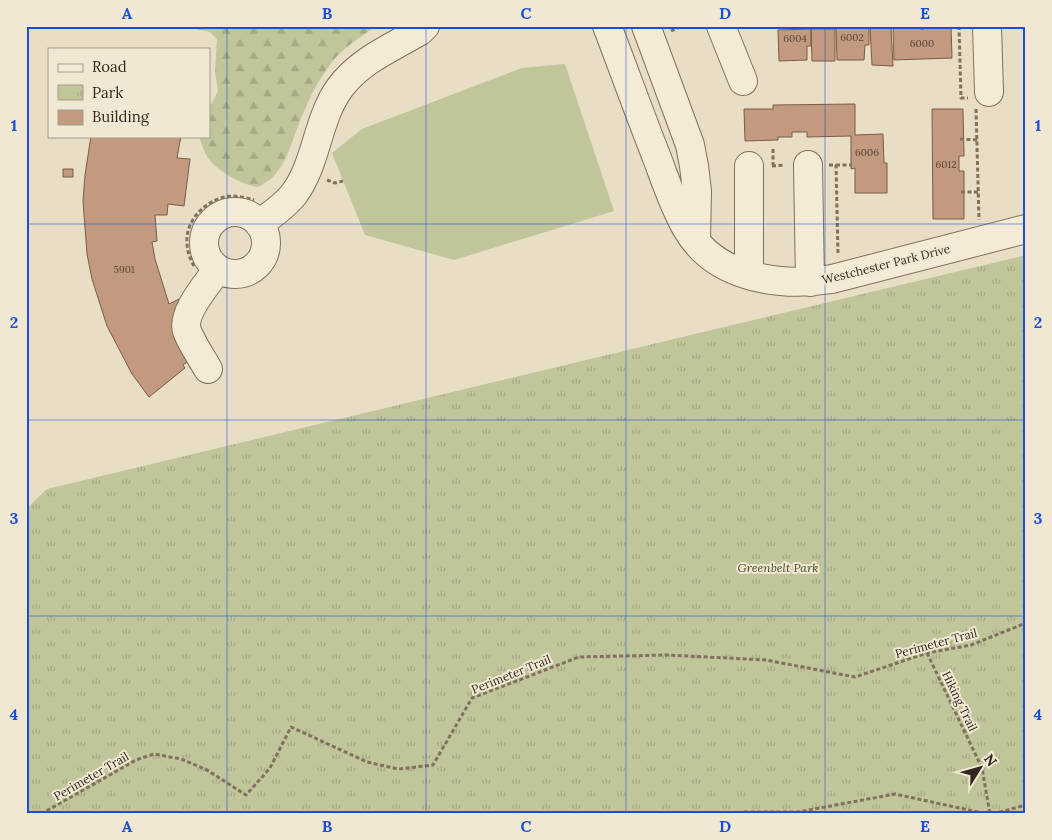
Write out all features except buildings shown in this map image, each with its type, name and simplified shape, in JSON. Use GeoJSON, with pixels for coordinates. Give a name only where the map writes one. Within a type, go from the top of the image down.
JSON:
{"type":"FeatureCollection","features":[{"type":"Feature","properties":{"kind":"street"},"geometry":{"type":"LineString","coordinates":[[259,224],[294,195],[300,185],[328,109],[339,89],[368,60],[420,31],[425,26]]}},
{"type":"Feature","properties":{"kind":"street"},"geometry":{"type":"LineString","coordinates":[[721,26],[743,81]]}},
{"type":"Feature","properties":{"kind":"street"},"geometry":{"type":"LineString","coordinates":[[980,99],[988,26]]}},
{"type":"Feature","properties":{"kind":"street"},"geometry":{"type":"LineString","coordinates":[[653,29],[690,145],[697,191],[696,241]]}},
{"type":"Feature","properties":{"kind":"street","name":"Westchester Park Drive"},"geometry":{"type":"LineString","coordinates":[[653,29],[610,35],[671,195],[688,230],[696,241],[715,259],[749,276],[773,281],[810,282],[832,279],[1026,229]]}},
{"type":"Feature","properties":{"kind":"street"},"geometry":{"type":"LineString","coordinates":[[808,165],[810,282]]}},
{"type":"Feature","properties":{"kind":"street"},"geometry":{"type":"LineString","coordinates":[[749,276],[761,166]]}},
{"type":"Feature","properties":{"kind":"street"},"geometry":{"type":"LineString","coordinates":[[243,213],[252,217],[259,224],[264,234],[266,245],[264,255],[258,264],[249,271],[239,274],[228,274],[211,263],[204,245],[205,235],[215,219],[224,214],[243,213]]}},
{"type":"Feature","properties":{"kind":"street"},"geometry":{"type":"LineString","coordinates":[[208,369],[187,330],[186,322],[195,301],[218,269]]}},
{"type":"Feature","properties":{"kind":"path"},"geometry":{"type":"LineString","coordinates":[[653,29],[682,26]]}},
{"type":"Feature","properties":{"kind":"path"},"geometry":{"type":"LineString","coordinates":[[959,26],[961,98],[980,99],[977,140],[979,228]]}},
{"type":"Feature","properties":{"kind":"path"},"geometry":{"type":"LineString","coordinates":[[960,139],[977,140]]}},
{"type":"Feature","properties":{"kind":"path"},"geometry":{"type":"LineString","coordinates":[[761,166],[773,149]]}},
{"type":"Feature","properties":{"kind":"path"},"geometry":{"type":"LineString","coordinates":[[836,164],[839,264]]}},
{"type":"Feature","properties":{"kind":"path"},"geometry":{"type":"LineString","coordinates":[[761,166],[852,165]]}},
{"type":"Feature","properties":{"kind":"path"},"geometry":{"type":"LineString","coordinates":[[961,192],[978,192]]}},
{"type":"Feature","properties":{"kind":"path","name":"Perimeter Trail"},"geometry":{"type":"LineString","coordinates":[[41,814],[136,760],[154,754],[181,759],[207,770],[246,796],[270,768],[291,727],[367,762],[398,769],[433,765],[472,698],[579,657],[667,655],[766,660],[855,677],[927,653],[971,645],[1026,624]]}},
{"type":"Feature","properties":{"kind":"path","name":"Hiking Trail"},"geometry":{"type":"LineString","coordinates":[[927,653],[982,768],[991,810],[990,814]]}},
{"type":"Feature","properties":{"kind":"path"},"geometry":{"type":"LineString","coordinates":[[738,814],[742,812],[798,812],[894,794],[990,814],[1026,805]]}},
{"type":"Feature","properties":{"kind":"green space"},"geometry":{"type":"Polygon","coordinates":[[[182,26],[376,26],[349,45],[332,62],[311,96],[280,169],[267,182],[258,187],[230,177],[212,163],[205,153],[200,138],[210,138],[210,106],[218,90],[215,72],[217,39],[210,32],[182,26]]]}},
{"type":"Feature","properties":{"kind":"green space"},"geometry":{"type":"Polygon","coordinates":[[[565,64],[614,211],[454,260],[365,235],[332,153],[362,129],[522,68],[565,64]]]}},
{"type":"Feature","properties":{"kind":"green space","name":"Greenbelt Park"},"geometry":{"type":"Polygon","coordinates":[[[1026,255],[1026,814],[26,814],[26,509],[47,489],[1026,255]]]}}]}
